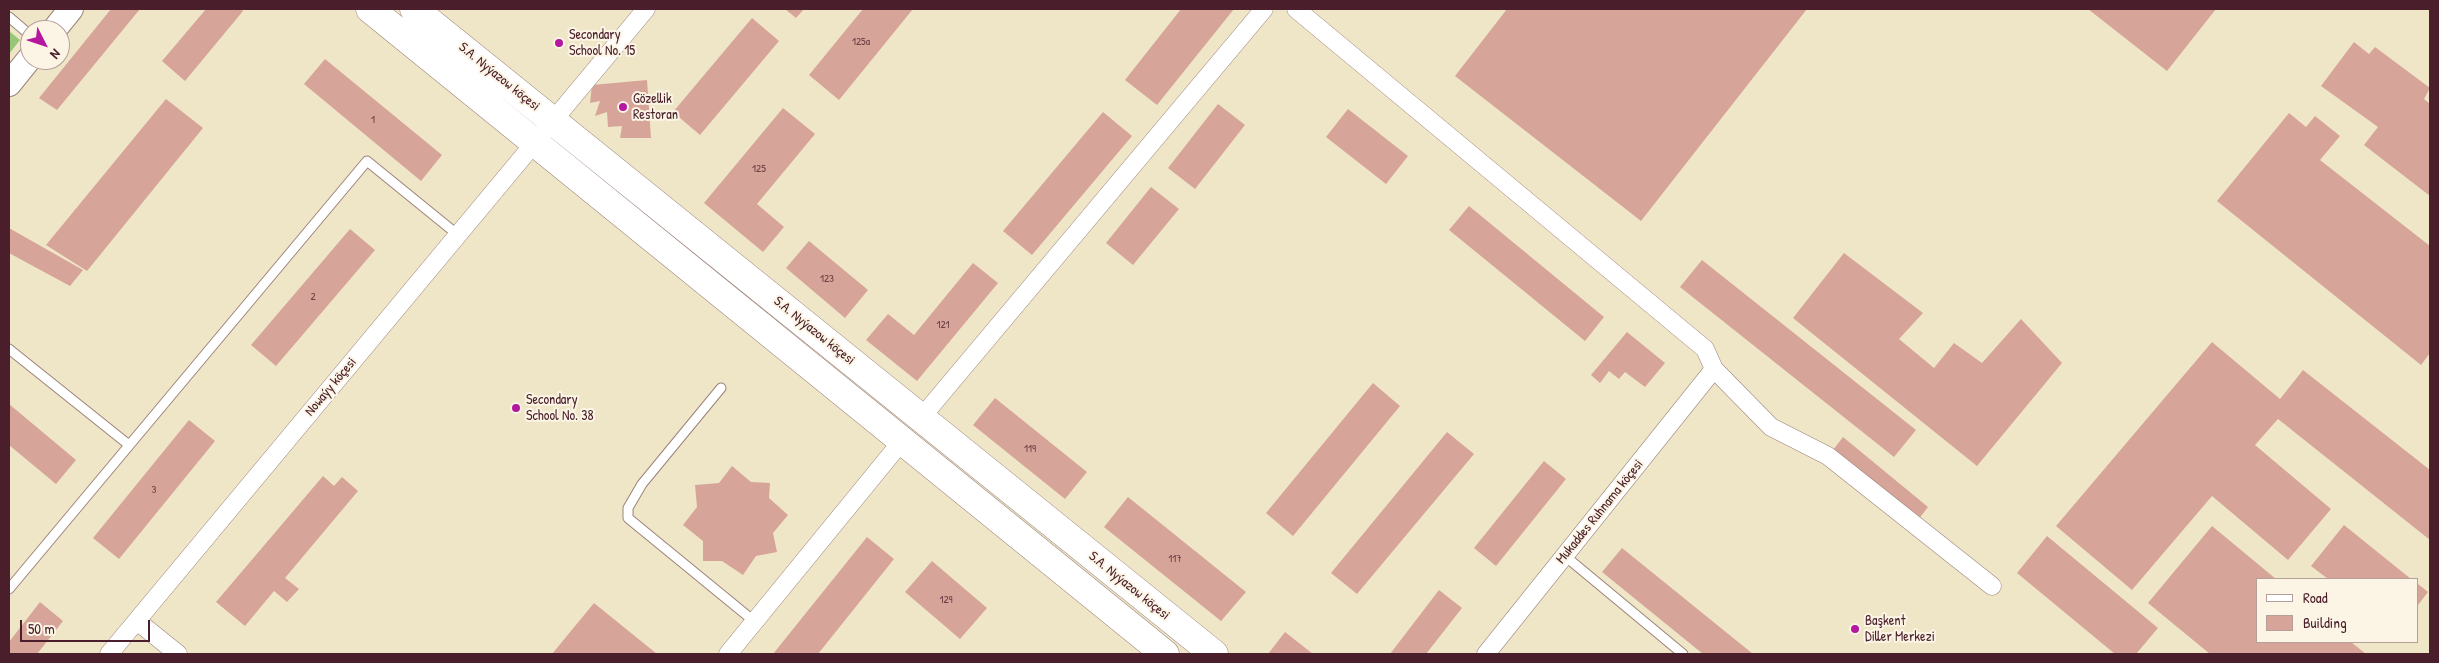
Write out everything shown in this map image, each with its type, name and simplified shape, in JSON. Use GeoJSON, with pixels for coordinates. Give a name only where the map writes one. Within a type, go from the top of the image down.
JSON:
{"type":"FeatureCollection","features":[{"type":"Feature","properties":{"kind":"main road","name":"S.A. Nyýazow köçesi"},"geometry":{"type":"LineString","coordinates":[[370,9],[1165,654]]}},
{"type":"Feature","properties":{"kind":"main road","name":"S.A. Nyýazow köçesi"},"geometry":{"type":"LineString","coordinates":[[414,9],[1214,654]]}},
{"type":"Feature","properties":{"kind":"street"},"geometry":{"type":"LineString","coordinates":[[62,20],[71,9]]}},
{"type":"Feature","properties":{"kind":"street","name":"Nowaýy köçesi"},"geometry":{"type":"LineString","coordinates":[[109,654],[646,9]]}},
{"type":"Feature","properties":{"kind":"street"},"geometry":{"type":"LineString","coordinates":[[921,418],[1264,9]]}},
{"type":"Feature","properties":{"kind":"street"},"geometry":{"type":"LineString","coordinates":[[1296,9],[1705,349],[1714,370],[1771,427],[1828,456],[1992,586]]}},
{"type":"Feature","properties":{"kind":"street"},"geometry":{"type":"LineString","coordinates":[[9,84],[20,70]]}},
{"type":"Feature","properties":{"kind":"street","name":"Mukaddes Ruhnama köçesi"},"geometry":{"type":"LineString","coordinates":[[1486,654],[1714,370]]}},
{"type":"Feature","properties":{"kind":"street"},"geometry":{"type":"LineString","coordinates":[[730,654],[902,441]]}},
{"type":"Feature","properties":{"kind":"street"},"geometry":{"type":"LineString","coordinates":[[137,621],[178,654]]}},
{"type":"Feature","properties":{"kind":"lane"},"geometry":{"type":"LineString","coordinates":[[9,17],[20,26]]}},
{"type":"Feature","properties":{"kind":"lane"},"geometry":{"type":"LineString","coordinates":[[9,589],[368,161],[458,235]]}},
{"type":"Feature","properties":{"kind":"lane"},"geometry":{"type":"LineString","coordinates":[[9,348],[129,445]]}},
{"type":"Feature","properties":{"kind":"lane"},"geometry":{"type":"LineString","coordinates":[[721,388],[642,484],[628,508],[628,518],[755,622]]}},
{"type":"Feature","properties":{"kind":"lane"},"geometry":{"type":"LineString","coordinates":[[1565,556],[1684,654]]}},
{"type":"Feature","properties":{"kind":"green space"},"geometry":{"type":"Polygon","coordinates":[[[9,31],[20,40],[9,54],[9,31]]]}},
{"type":"Feature","properties":{"kind":"building"},"geometry":{"type":"Polygon","coordinates":[[[111,9],[140,9],[57,110],[39,98],[62,70],[70,70],[70,60],[111,9]]]}},
{"type":"Feature","properties":{"kind":"building"},"geometry":{"type":"Polygon","coordinates":[[[206,9],[241,9],[243,11],[185,81],[162,61],[206,9]]]}},
{"type":"Feature","properties":{"kind":"building"},"geometry":{"type":"Polygon","coordinates":[[[785,9],[804,9],[796,18],[785,9]]]}},
{"type":"Feature","properties":{"kind":"building"},"geometry":{"type":"Polygon","coordinates":[[[863,9],[913,9],[839,100],[809,75],[863,9]]]}},
{"type":"Feature","properties":{"kind":"building"},"geometry":{"type":"Polygon","coordinates":[[[1181,9],[1234,9],[1157,105],[1125,80],[1181,9]]]}},
{"type":"Feature","properties":{"kind":"building"},"geometry":{"type":"Polygon","coordinates":[[[1507,9],[1807,9],[1641,221],[1455,76],[1507,9]]]}},
{"type":"Feature","properties":{"kind":"building"},"geometry":{"type":"Polygon","coordinates":[[[2088,9],[2216,9],[2167,71],[2088,9]]]}},
{"type":"Feature","properties":{"kind":"building"},"geometry":{"type":"Polygon","coordinates":[[[752,18],[779,41],[700,135],[673,112],[752,18]]]}},
{"type":"Feature","properties":{"kind":"building"},"geometry":{"type":"Polygon","coordinates":[[[2354,42],[2369,54],[2375,47],[2430,88],[2424,99],[2430,104],[2430,196],[2364,145],[2378,127],[2321,86],[2354,42]]]}},
{"type":"Feature","properties":{"kind":"building"},"geometry":{"type":"Polygon","coordinates":[[[325,59],[442,155],[421,181],[304,84],[325,59]]]}},
{"type":"Feature","properties":{"kind":"building","name":"Gözellik Restoran"},"geometry":{"type":"Polygon","coordinates":[[[647,80],[651,138],[620,138],[622,126],[608,127],[607,112],[595,116],[600,101],[590,103],[592,85],[647,80]]]}},
{"type":"Feature","properties":{"kind":"building"},"geometry":{"type":"Polygon","coordinates":[[[166,99],[203,128],[87,271],[46,245],[166,99]]]}},
{"type":"Feature","properties":{"kind":"building"},"geometry":{"type":"Polygon","coordinates":[[[1218,104],[1245,125],[1195,189],[1168,168],[1218,104]]]}},
{"type":"Feature","properties":{"kind":"building"},"geometry":{"type":"Polygon","coordinates":[[[783,108],[815,134],[757,204],[784,227],[763,252],[704,203],[783,108]]]}},
{"type":"Feature","properties":{"kind":"building"},"geometry":{"type":"Polygon","coordinates":[[[1348,109],[1408,156],[1386,184],[1326,137],[1348,109]]]}},
{"type":"Feature","properties":{"kind":"building"},"geometry":{"type":"Polygon","coordinates":[[[1103,112],[1132,136],[1032,255],[1003,231],[1103,112]]]}},
{"type":"Feature","properties":{"kind":"building"},"geometry":{"type":"Polygon","coordinates":[[[2289,113],[2306,127],[2315,116],[2340,136],[2320,160],[2430,246],[2430,353],[2421,365],[2217,201],[2289,113]]]}},
{"type":"Feature","properties":{"kind":"building"},"geometry":{"type":"Polygon","coordinates":[[[1151,187],[1179,209],[1133,265],[1106,243],[1151,187]]]}},
{"type":"Feature","properties":{"kind":"building"},"geometry":{"type":"Polygon","coordinates":[[[1469,206],[1604,317],[1585,341],[1449,230],[1469,206]]]}},
{"type":"Feature","properties":{"kind":"building"},"geometry":{"type":"Polygon","coordinates":[[[9,228],[83,270],[70,286],[9,253],[9,228]]]}},
{"type":"Feature","properties":{"kind":"building"},"geometry":{"type":"Polygon","coordinates":[[[350,229],[375,250],[276,366],[251,345],[350,229]]]}},
{"type":"Feature","properties":{"kind":"building"},"geometry":{"type":"Polygon","coordinates":[[[809,241],[868,290],[845,318],[786,268],[809,241]]]}},
{"type":"Feature","properties":{"kind":"building"},"geometry":{"type":"Polygon","coordinates":[[[1844,253],[1923,313],[1899,339],[1934,368],[1954,343],[1982,363],[2021,319],[2062,363],[1977,466],[1793,318],[1844,253]]]}},
{"type":"Feature","properties":{"kind":"building"},"geometry":{"type":"Polygon","coordinates":[[[1702,260],[1916,430],[1894,457],[1680,287],[1702,260]]]}},
{"type":"Feature","properties":{"kind":"building"},"geometry":{"type":"Polygon","coordinates":[[[973,263],[998,283],[917,381],[866,340],[888,314],[914,335],[973,263]]]}},
{"type":"Feature","properties":{"kind":"building"},"geometry":{"type":"Polygon","coordinates":[[[1627,332],[1665,363],[1645,387],[1625,372],[1619,379],[1609,371],[1600,383],[1591,375],[1627,332]]]}},
{"type":"Feature","properties":{"kind":"building"},"geometry":{"type":"Polygon","coordinates":[[[2212,342],[2280,399],[2303,370],[2430,470],[2430,540],[2278,419],[2255,445],[2331,509],[2288,560],[2212,496],[2132,590],[2056,526],[2212,342]]]}},
{"type":"Feature","properties":{"kind":"building"},"geometry":{"type":"Polygon","coordinates":[[[1373,383],[1400,406],[1293,536],[1266,513],[1373,383]]]}},
{"type":"Feature","properties":{"kind":"building"},"geometry":{"type":"Polygon","coordinates":[[[995,398],[1087,472],[1065,499],[973,425],[995,398]]]}},
{"type":"Feature","properties":{"kind":"building"},"geometry":{"type":"Polygon","coordinates":[[[9,404],[76,460],[56,484],[9,445],[9,404]]]}},
{"type":"Feature","properties":{"kind":"building"},"geometry":{"type":"Polygon","coordinates":[[[189,420],[215,441],[119,559],[93,538],[189,420]]]}},
{"type":"Feature","properties":{"kind":"building"},"geometry":{"type":"Polygon","coordinates":[[[1447,432],[1474,454],[1357,594],[1331,573],[1447,432]]]}},
{"type":"Feature","properties":{"kind":"building"},"geometry":{"type":"Polygon","coordinates":[[[1843,437],[1928,507],[1918,520],[1833,450],[1843,437]]]}},
{"type":"Feature","properties":{"kind":"building"},"geometry":{"type":"Polygon","coordinates":[[[1544,461],[1566,479],[1496,566],[1474,548],[1544,461]]]}},
{"type":"Feature","properties":{"kind":"building"},"geometry":{"type":"Polygon","coordinates":[[[732,466],[751,482],[770,483],[769,498],[788,515],[773,533],[777,552],[756,556],[743,575],[722,561],[703,561],[703,541],[683,525],[697,507],[695,485],[719,483],[732,466]]]}},
{"type":"Feature","properties":{"kind":"building"},"geometry":{"type":"Polygon","coordinates":[[[323,476],[334,486],[342,477],[358,491],[285,578],[299,589],[287,602],[274,591],[245,626],[216,602],[323,476]]]}},
{"type":"Feature","properties":{"kind":"building"},"geometry":{"type":"Polygon","coordinates":[[[1128,497],[1246,592],[1221,621],[1104,527],[1128,497]]]}},
{"type":"Feature","properties":{"kind":"building"},"geometry":{"type":"Polygon","coordinates":[[[2344,525],[2410,578],[2327,578],[2311,566],[2344,525]]]}},
{"type":"Feature","properties":{"kind":"building"},"geometry":{"type":"Polygon","coordinates":[[[2212,526],[2275,578],[2256,578],[2256,643],[2352,643],[2366,654],[2210,654],[2148,603],[2212,526]]]}},
{"type":"Feature","properties":{"kind":"building"},"geometry":{"type":"Polygon","coordinates":[[[2047,536],[2158,628],[2136,654],[2115,654],[2017,573],[2047,536]]]}},
{"type":"Feature","properties":{"kind":"building"},"geometry":{"type":"Polygon","coordinates":[[[867,537],[894,559],[818,654],[773,654],[867,537]]]}},
{"type":"Feature","properties":{"kind":"building"},"geometry":{"type":"Polygon","coordinates":[[[1622,548],[1753,654],[1703,654],[1602,572],[1622,548]]]}},
{"type":"Feature","properties":{"kind":"building"},"geometry":{"type":"Polygon","coordinates":[[[932,561],[987,608],[960,639],[905,592],[932,561]]]}},
{"type":"Feature","properties":{"kind":"building"},"geometry":{"type":"Polygon","coordinates":[[[2419,585],[2428,592],[2419,604],[2419,585]]]}},
{"type":"Feature","properties":{"kind":"building"},"geometry":{"type":"Polygon","coordinates":[[[1439,590],[1462,608],[1426,654],[1390,654],[1439,590]]]}},
{"type":"Feature","properties":{"kind":"building"},"geometry":{"type":"Polygon","coordinates":[[[40,602],[63,621],[37,654],[9,654],[9,642],[40,602]]]}},
{"type":"Feature","properties":{"kind":"building"},"geometry":{"type":"Polygon","coordinates":[[[594,603],[657,654],[552,654],[594,603]]]}},
{"type":"Feature","properties":{"kind":"building"},"geometry":{"type":"Polygon","coordinates":[[[1285,632],[1313,654],[1268,654],[1285,632]]]}},
{"type":"Feature","properties":{"kind":"place","name":"Secondary School No. 15"},"geometry":{"type":"Point","coordinates":[559,43]}},
{"type":"Feature","properties":{"kind":"place","name":"Gözellik Restoran"},"geometry":{"type":"Point","coordinates":[623,107]}},
{"type":"Feature","properties":{"kind":"place","name":"Secondary School No. 38"},"geometry":{"type":"Point","coordinates":[516,408]}},
{"type":"Feature","properties":{"kind":"place","name":"Başkent Diller Merkezi"},"geometry":{"type":"Point","coordinates":[1855,629]}}]}
